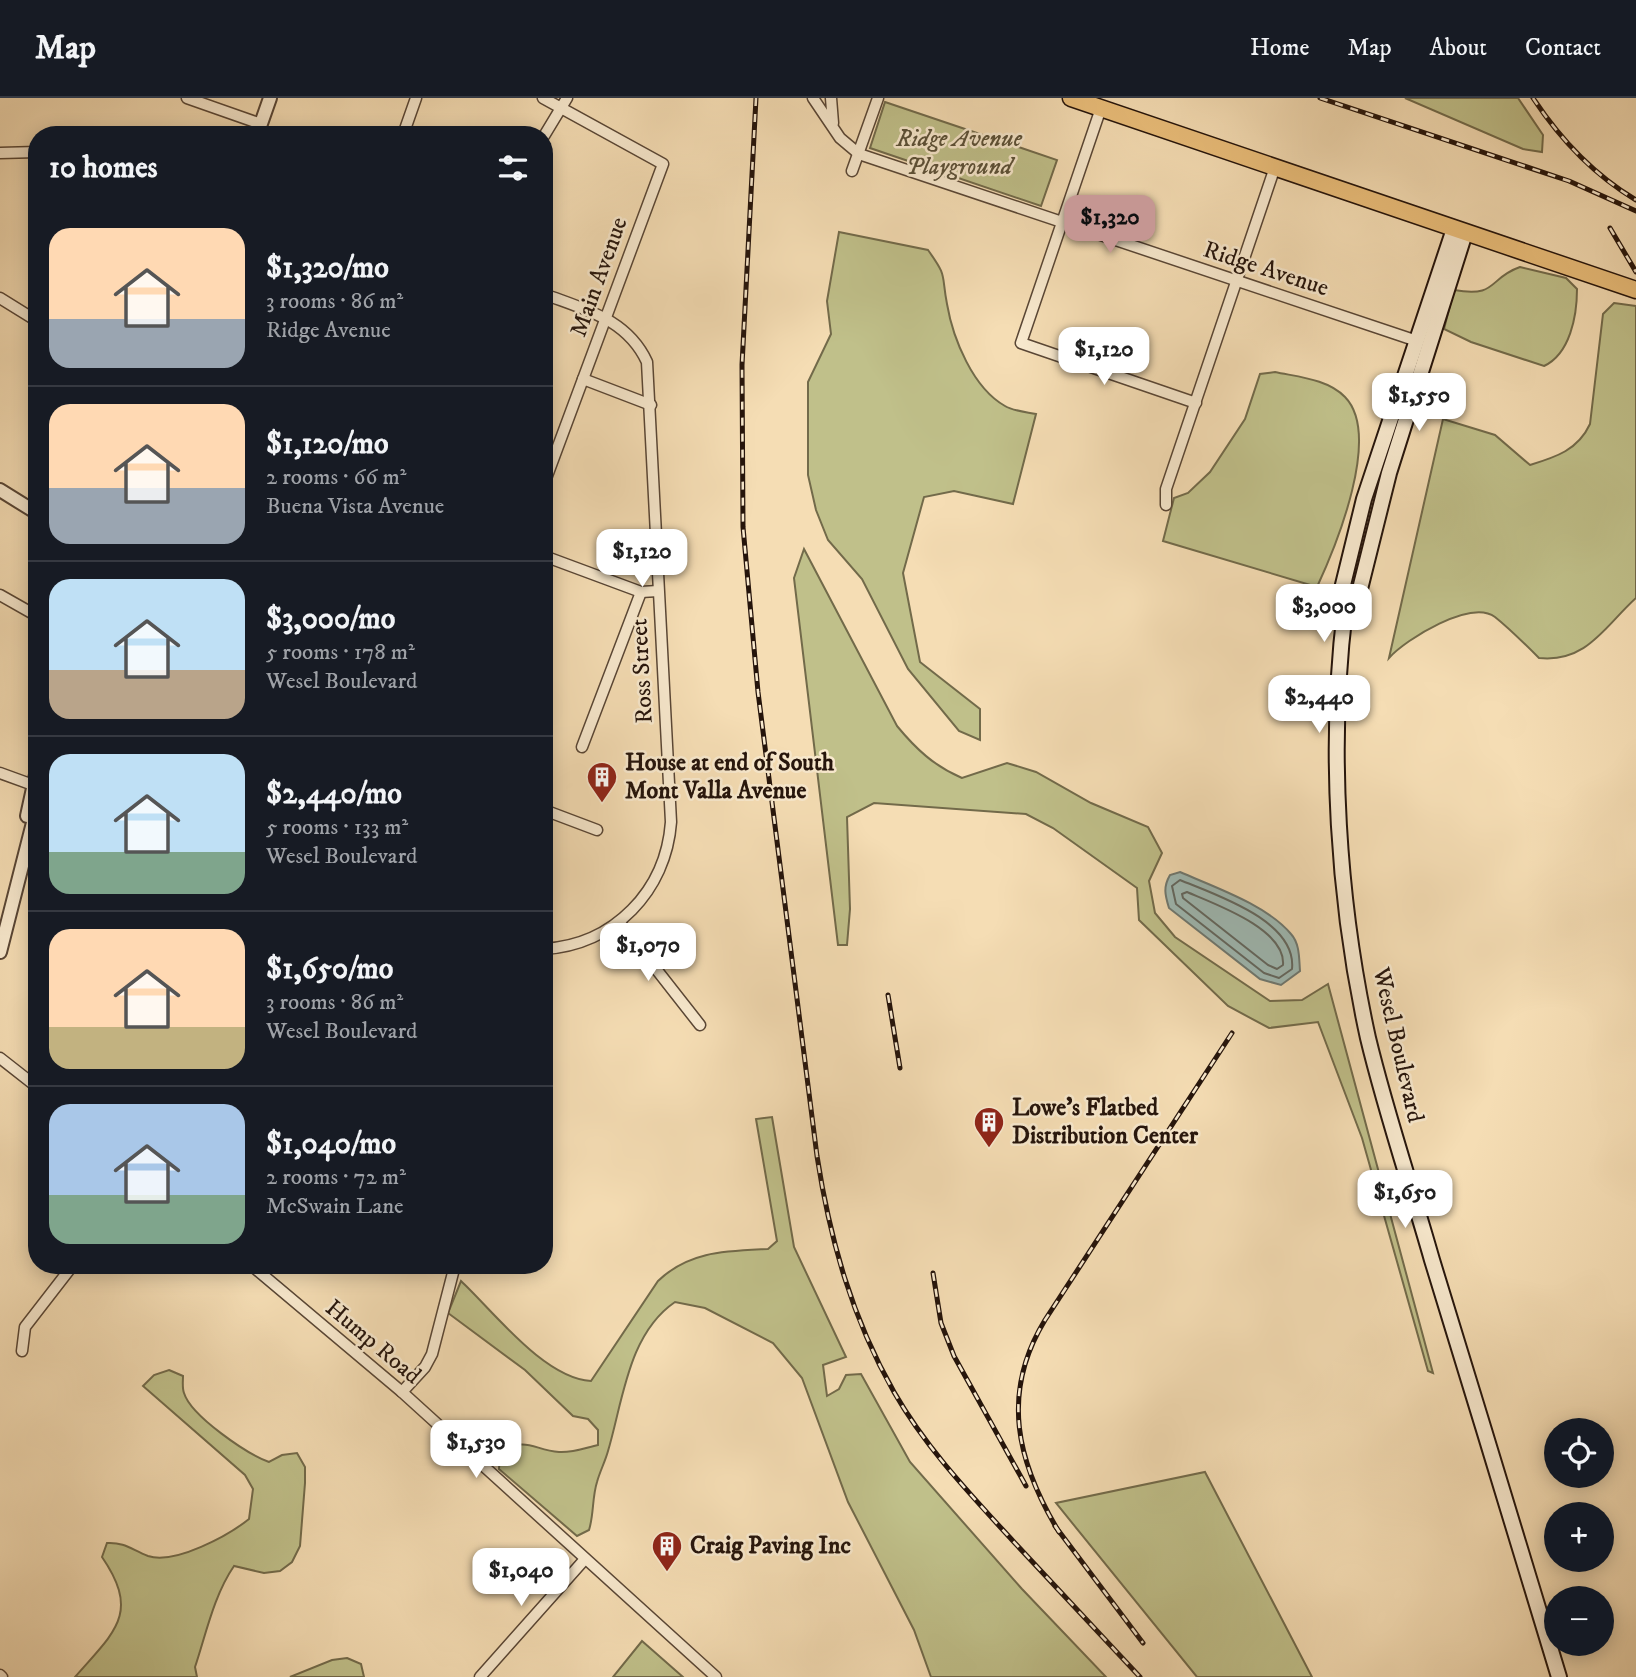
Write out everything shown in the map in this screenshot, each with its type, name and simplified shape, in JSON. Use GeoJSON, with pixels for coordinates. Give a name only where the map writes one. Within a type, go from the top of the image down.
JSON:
{"type":"FeatureCollection","features":[{"type":"Feature","properties":{"kind":"main road"},"geometry":{"type":"LineString","coordinates":[[1071,98],[1636,290]]}},
{"type":"Feature","properties":{"kind":"main road","name":"Wesel Boulevard"},"geometry":{"type":"LineString","coordinates":[[1459,231],[1417,341],[1364,499],[1341,593],[1345,610],[1335,766],[1350,928],[1368,1037],[1466,1373],[1559,1677]]}},
{"type":"Feature","properties":{"kind":"main road","name":"Wesel Boulevard"},"geometry":{"type":"LineString","coordinates":[[1345,610],[1357,601],[1386,482],[1459,231]]}},
{"type":"Feature","properties":{"kind":"street"},"geometry":{"type":"LineString","coordinates":[[187,98],[252,126]]}},
{"type":"Feature","properties":{"kind":"street"},"geometry":{"type":"LineString","coordinates":[[260,126],[270,98]]}},
{"type":"Feature","properties":{"kind":"street"},"geometry":{"type":"LineString","coordinates":[[406,126],[416,98]]}},
{"type":"Feature","properties":{"kind":"street"},"geometry":{"type":"LineString","coordinates":[[542,98],[561,109]]}},
{"type":"Feature","properties":{"kind":"street"},"geometry":{"type":"LineString","coordinates":[[550,126],[567,98]]}},
{"type":"Feature","properties":{"kind":"street","name":"Ridge Avenue"},"geometry":{"type":"LineString","coordinates":[[813,98],[848,147],[859,153],[1417,341]]}},
{"type":"Feature","properties":{"kind":"street"},"geometry":{"type":"LineString","coordinates":[[831,98],[834,127]]}},
{"type":"Feature","properties":{"kind":"street"},"geometry":{"type":"LineString","coordinates":[[852,171],[878,98]]}},
{"type":"Feature","properties":{"kind":"street"},"geometry":{"type":"LineString","coordinates":[[1101,108],[1021,343],[1196,403]]}},
{"type":"Feature","properties":{"kind":"street","name":"Main Avenue"},"geometry":{"type":"LineString","coordinates":[[553,460],[663,164],[561,109]]}},
{"type":"Feature","properties":{"kind":"street"},"geometry":{"type":"LineString","coordinates":[[0,153],[28,152]]}},
{"type":"Feature","properties":{"kind":"street"},"geometry":{"type":"LineString","coordinates":[[1166,505],[1166,489],[1275,167]]}},
{"type":"Feature","properties":{"kind":"street","name":"Ross Street"},"geometry":{"type":"LineString","coordinates":[[553,297],[606,317],[630,334],[643,353],[649,373],[670,800],[670,842],[653,883],[639,904],[620,923],[590,939],[553,947]]}},
{"type":"Feature","properties":{"kind":"street"},"geometry":{"type":"LineString","coordinates":[[0,298],[28,315]]}},
{"type":"Feature","properties":{"kind":"street"},"geometry":{"type":"LineString","coordinates":[[583,379],[651,405]]}},
{"type":"Feature","properties":{"kind":"street"},"geometry":{"type":"LineString","coordinates":[[0,490],[28,507]]}},
{"type":"Feature","properties":{"kind":"street"},"geometry":{"type":"LineString","coordinates":[[553,559],[641,592],[658,591]]}},
{"type":"Feature","properties":{"kind":"street"},"geometry":{"type":"LineString","coordinates":[[582,747],[641,592]]}},
{"type":"Feature","properties":{"kind":"street"},"geometry":{"type":"LineString","coordinates":[[0,595],[28,611]]}},
{"type":"Feature","properties":{"kind":"street"},"geometry":{"type":"LineString","coordinates":[[0,773],[28,783]]}},
{"type":"Feature","properties":{"kind":"street"},"geometry":{"type":"LineString","coordinates":[[18,882],[18,858],[28,809]]}},
{"type":"Feature","properties":{"kind":"street"},"geometry":{"type":"LineString","coordinates":[[553,813],[597,830]]}},
{"type":"Feature","properties":{"kind":"street"},"geometry":{"type":"LineString","coordinates":[[0,952],[28,844]]}},
{"type":"Feature","properties":{"kind":"street"},"geometry":{"type":"LineString","coordinates":[[620,923],[700,1025]]}},
{"type":"Feature","properties":{"kind":"street"},"geometry":{"type":"LineString","coordinates":[[0,1058],[28,1080]]}},
{"type":"Feature","properties":{"kind":"street"},"geometry":{"type":"LineString","coordinates":[[22,1351],[25,1327],[66,1274]]}},
{"type":"Feature","properties":{"kind":"street","name":"Hump Road"},"geometry":{"type":"LineString","coordinates":[[262,1274],[401,1392],[716,1677]]}},
{"type":"Feature","properties":{"kind":"street"},"geometry":{"type":"LineString","coordinates":[[401,1392],[425,1367],[432,1354],[453,1274]]}},
{"type":"Feature","properties":{"kind":"street"},"geometry":{"type":"LineString","coordinates":[[480,1677],[585,1559]]}},
{"type":"Feature","properties":{"kind":"green space"},"geometry":{"type":"Polygon","coordinates":[[[1405,98],[1518,98],[1543,135],[1542,152],[1523,149],[1405,98]]]}},
{"type":"Feature","properties":{"kind":"green space","name":"Ridge Avenue Playground"},"geometry":{"type":"Polygon","coordinates":[[[885,102],[1057,160],[1041,206],[870,148],[885,102]]]}},
{"type":"Feature","properties":{"kind":"green space"},"geometry":{"type":"Polygon","coordinates":[[[839,232],[928,250],[941,271],[954,332],[974,375],[994,398],[1005,406],[1036,414],[1013,504],[954,491],[924,497],[903,573],[920,662],[980,709],[980,740],[959,731],[908,669],[862,579],[828,540],[816,510],[808,475],[808,382],[831,334],[827,301],[839,232]]]}},
{"type":"Feature","properties":{"kind":"green space"},"geometry":{"type":"Polygon","coordinates":[[[1520,267],[1566,278],[1577,289],[1576,311],[1566,343],[1560,353],[1544,366],[1471,342],[1444,329],[1454,290],[1468,292],[1486,289],[1502,276],[1520,267]]]}},
{"type":"Feature","properties":{"kind":"green space"},"geometry":{"type":"Polygon","coordinates":[[[1614,303],[1636,306],[1636,598],[1594,640],[1570,655],[1539,658],[1495,617],[1484,613],[1471,613],[1455,617],[1424,632],[1389,658],[1443,419],[1495,435],[1530,465],[1573,446],[1590,424],[1603,314],[1614,303]]]}},
{"type":"Feature","properties":{"kind":"green space"},"geometry":{"type":"Polygon","coordinates":[[[1275,372],[1330,386],[1345,397],[1355,414],[1359,437],[1352,491],[1335,545],[1317,587],[1163,541],[1174,498],[1188,493],[1210,472],[1245,419],[1260,374],[1275,372]]]}},
{"type":"Feature","properties":{"kind":"green space"},"geometry":{"type":"Polygon","coordinates":[[[804,549],[897,726],[926,756],[962,778],[1007,763],[1036,772],[1091,803],[1148,827],[1162,853],[1149,881],[1155,913],[1175,937],[1270,1001],[1302,1000],[1328,984],[1433,1373],[1428,1371],[1362,1138],[1318,1022],[1269,1028],[1228,1006],[1139,920],[1137,888],[1053,828],[1026,814],[874,803],[847,817],[850,909],[847,945],[838,945],[794,578],[804,549]]]}},
{"type":"Feature","properties":{"kind":"green space"},"geometry":{"type":"Polygon","coordinates":[[[772,1117],[794,1247],[846,1357],[823,1365],[827,1396],[839,1389],[846,1375],[861,1374],[910,1462],[1022,1589],[1106,1677],[931,1677],[914,1630],[848,1502],[802,1378],[773,1343],[705,1308],[675,1302],[659,1316],[637,1350],[597,1482],[589,1530],[577,1536],[499,1469],[500,1454],[516,1445],[523,1444],[559,1452],[574,1451],[598,1445],[598,1430],[588,1419],[573,1416],[525,1370],[448,1313],[461,1281],[538,1356],[573,1377],[591,1381],[658,1281],[670,1271],[709,1254],[768,1249],[777,1241],[756,1119],[772,1117]]]}},
{"type":"Feature","properties":{"kind":"green space"},"geometry":{"type":"Polygon","coordinates":[[[169,1370],[183,1376],[184,1393],[197,1412],[234,1443],[269,1462],[282,1455],[297,1453],[305,1467],[300,1546],[292,1562],[280,1571],[264,1573],[234,1566],[211,1615],[195,1667],[197,1677],[75,1677],[118,1622],[120,1593],[102,1557],[107,1543],[124,1545],[148,1556],[172,1556],[201,1547],[249,1519],[253,1489],[245,1475],[143,1386],[154,1375],[169,1370]]]}},
{"type":"Feature","properties":{"kind":"green space"},"geometry":{"type":"Polygon","coordinates":[[[1205,1472],[1312,1677],[1197,1677],[1056,1503],[1205,1472]]]}},
{"type":"Feature","properties":{"kind":"green space"},"geometry":{"type":"Polygon","coordinates":[[[642,1641],[683,1677],[613,1677],[642,1641]]]}},
{"type":"Feature","properties":{"kind":"green space"},"geometry":{"type":"Polygon","coordinates":[[[347,1658],[361,1664],[364,1677],[290,1677],[332,1660],[347,1658]]]}},
{"type":"Feature","properties":{"kind":"water"},"geometry":{"type":"Polygon","coordinates":[[[1180,872],[1239,898],[1281,924],[1296,942],[1300,971],[1281,985],[1260,979],[1169,908],[1166,883],[1170,875],[1180,872]]]}},
{"type":"Feature","properties":{"kind":"railway"},"geometry":{"type":"LineString","coordinates":[[756,98],[742,365],[743,527],[758,692],[817,1156],[836,1248],[866,1336],[894,1392],[920,1432],[965,1488],[1140,1677]]}},
{"type":"Feature","properties":{"kind":"railway"},"geometry":{"type":"LineString","coordinates":[[1320,98],[1569,181],[1636,211]]}},
{"type":"Feature","properties":{"kind":"railway"},"geometry":{"type":"LineString","coordinates":[[1533,98],[1555,128],[1592,168],[1636,200]]}},
{"type":"Feature","properties":{"kind":"railway"},"geometry":{"type":"LineString","coordinates":[[1610,228],[1636,272]]}},
{"type":"Feature","properties":{"kind":"railway"},"geometry":{"type":"LineString","coordinates":[[888,995],[900,1068]]}},
{"type":"Feature","properties":{"kind":"railway"},"geometry":{"type":"LineString","coordinates":[[1059,1532],[1033,1480],[1019,1428],[1022,1374],[1031,1347],[1045,1320],[1232,1033]]}},
{"type":"Feature","properties":{"kind":"railway"},"geometry":{"type":"LineString","coordinates":[[933,1273],[941,1323],[954,1356],[1026,1486]]}},
{"type":"Feature","properties":{"kind":"railway"},"geometry":{"type":"LineString","coordinates":[[1055,1526],[1143,1643]]}},
{"type":"Feature","properties":{"kind":"place","name":"House at end of South Mont Valla Avenue"},"geometry":{"type":"Point","coordinates":[602,804]}},
{"type":"Feature","properties":{"kind":"place","name":"Lowe's Flatbed Distribution Center"},"geometry":{"type":"Point","coordinates":[989,1149]}},
{"type":"Feature","properties":{"kind":"place","name":"Craig Paving Inc"},"geometry":{"type":"Point","coordinates":[667,1573]}}]}
